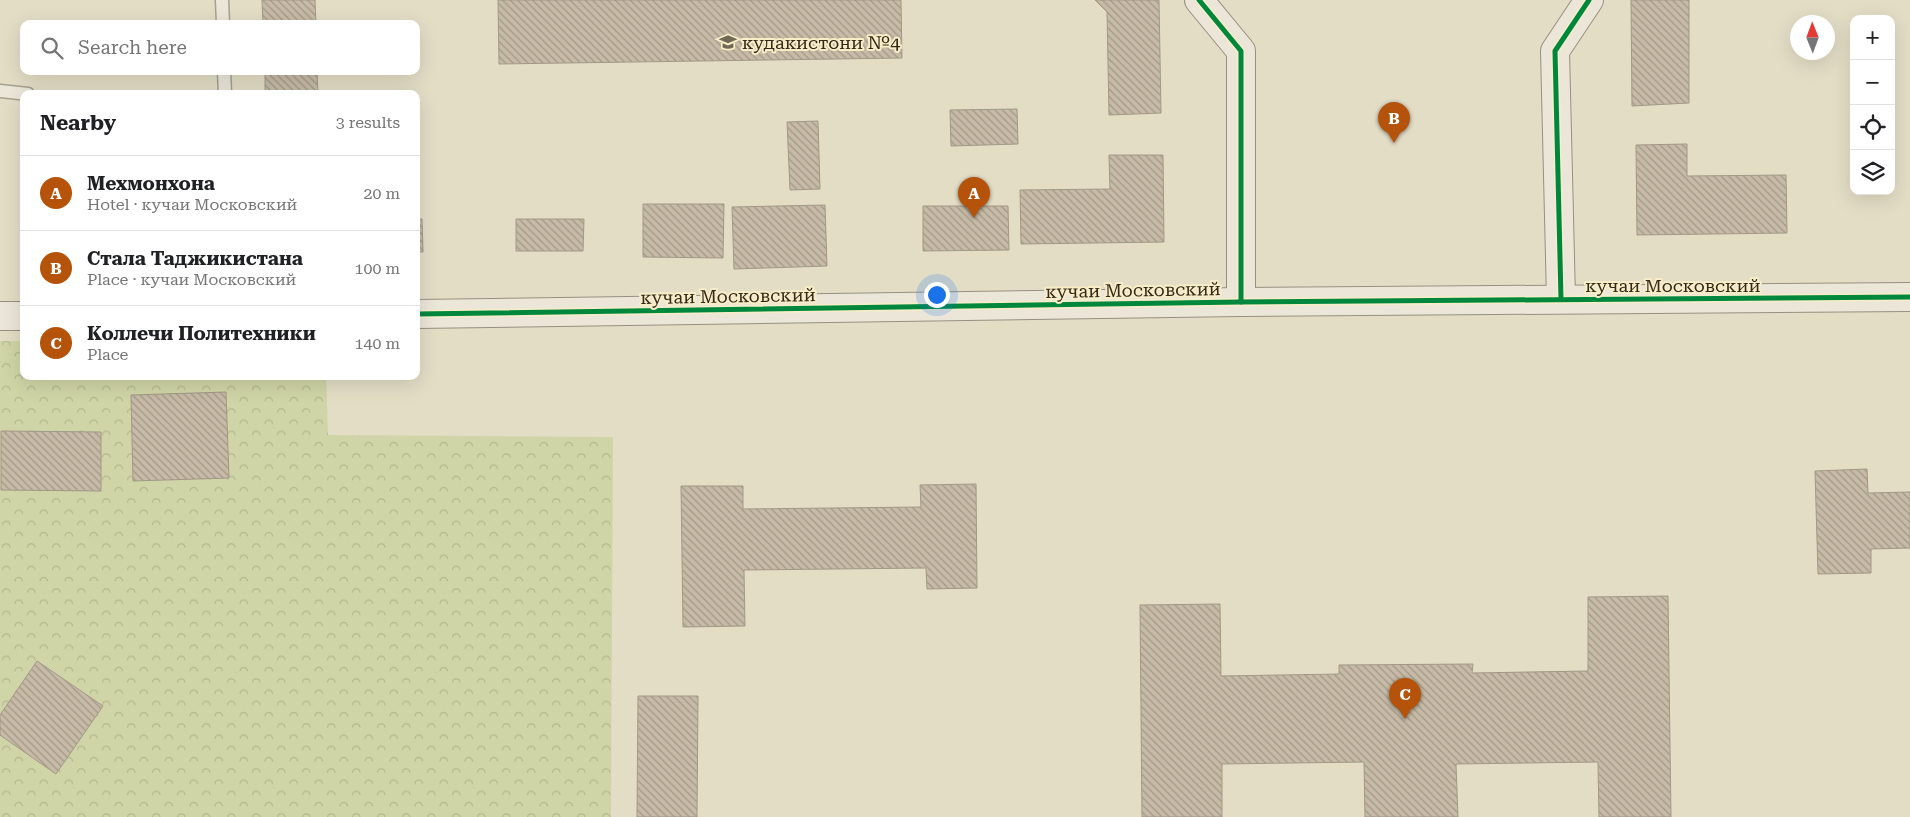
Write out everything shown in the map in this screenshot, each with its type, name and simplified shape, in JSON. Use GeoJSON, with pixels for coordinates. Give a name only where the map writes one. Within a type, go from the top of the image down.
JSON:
{"type":"FeatureCollection","features":[{"type":"Feature","properties":{"kind":"street"},"geometry":{"type":"LineString","coordinates":[[1199,0],[1241,51],[1241,302]]}},
{"type":"Feature","properties":{"kind":"street"},"geometry":{"type":"LineString","coordinates":[[1561,300],[1555,52],[1589,0]]}},
{"type":"Feature","properties":{"kind":"street","name":"кучаи Московский"},"geometry":{"type":"LineString","coordinates":[[420,314],[1241,302],[1910,297]]}},
{"type":"Feature","properties":{"kind":"street"},"geometry":{"type":"LineString","coordinates":[[0,316],[20,316]]}},
{"type":"Feature","properties":{"kind":"lane"},"geometry":{"type":"LineString","coordinates":[[222,0],[223,20]]}},
{"type":"Feature","properties":{"kind":"lane"},"geometry":{"type":"LineString","coordinates":[[224,75],[225,90]]}},
{"type":"Feature","properties":{"kind":"lane"},"geometry":{"type":"LineString","coordinates":[[0,91],[20,93]]}},
{"type":"Feature","properties":{"kind":"green space"},"geometry":{"type":"Polygon","coordinates":[[[0,341],[20,341],[20,380],[326,380],[328,435],[613,437],[611,817],[0,817],[0,341]]]}},
{"type":"Feature","properties":{"kind":"building"},"geometry":{"type":"Polygon","coordinates":[[[262,0],[315,0],[316,20],[263,20],[262,0]]]}},
{"type":"Feature","properties":{"kind":"building"},"geometry":{"type":"Polygon","coordinates":[[[498,0],[901,0],[902,58],[499,64],[498,0]]]}},
{"type":"Feature","properties":{"kind":"building"},"geometry":{"type":"Polygon","coordinates":[[[1095,0],[1159,0],[1161,113],[1109,115],[1107,12],[1095,0]]]}},
{"type":"Feature","properties":{"kind":"building"},"geometry":{"type":"Polygon","coordinates":[[[1631,0],[1689,0],[1689,103],[1632,106],[1631,0]]]}},
{"type":"Feature","properties":{"kind":"building"},"geometry":{"type":"Polygon","coordinates":[[[265,75],[317,75],[318,90],[265,90],[265,75]]]}},
{"type":"Feature","properties":{"kind":"building"},"geometry":{"type":"Polygon","coordinates":[[[1017,109],[1018,144],[951,146],[950,110],[1017,109]]]}},
{"type":"Feature","properties":{"kind":"building"},"geometry":{"type":"Polygon","coordinates":[[[818,121],[820,189],[790,190],[787,122],[818,121]]]}},
{"type":"Feature","properties":{"kind":"building"},"geometry":{"type":"Polygon","coordinates":[[[1687,144],[1687,176],[1786,175],[1787,233],[1637,235],[1636,145],[1687,144]]]}},
{"type":"Feature","properties":{"kind":"building"},"geometry":{"type":"Polygon","coordinates":[[[1109,155],[1163,155],[1164,242],[1021,244],[1020,190],[1110,189],[1109,155]]]}},
{"type":"Feature","properties":{"kind":"building"},"geometry":{"type":"Polygon","coordinates":[[[643,204],[724,204],[723,258],[643,257],[643,204]]]}},
{"type":"Feature","properties":{"kind":"building"},"geometry":{"type":"Polygon","coordinates":[[[825,205],[827,266],[734,269],[732,207],[825,205]]]}},
{"type":"Feature","properties":{"kind":"building"},"geometry":{"type":"Polygon","coordinates":[[[923,206],[1008,206],[1009,250],[923,251],[923,206]]]}},
{"type":"Feature","properties":{"kind":"building"},"geometry":{"type":"Polygon","coordinates":[[[420,219],[422,219],[423,252],[420,252],[420,219]]]}},
{"type":"Feature","properties":{"kind":"building"},"geometry":{"type":"Polygon","coordinates":[[[516,219],[584,219],[583,251],[516,251],[516,219]]]}},
{"type":"Feature","properties":{"kind":"building"},"geometry":{"type":"Polygon","coordinates":[[[226,392],[229,478],[133,481],[131,395],[226,392]]]}},
{"type":"Feature","properties":{"kind":"building"},"geometry":{"type":"Polygon","coordinates":[[[1,431],[101,432],[101,491],[1,490],[1,431]]]}},
{"type":"Feature","properties":{"kind":"building"},"geometry":{"type":"Polygon","coordinates":[[[1867,469],[1868,493],[1910,492],[1910,548],[1871,549],[1871,573],[1818,574],[1815,471],[1867,469]]]}},
{"type":"Feature","properties":{"kind":"building"},"geometry":{"type":"Polygon","coordinates":[[[976,484],[977,588],[927,589],[926,568],[744,570],[745,626],[683,627],[681,486],[743,486],[743,509],[921,507],[920,485],[976,484]]]}},
{"type":"Feature","properties":{"kind":"building"},"geometry":{"type":"Polygon","coordinates":[[[1668,596],[1671,817],[1599,817],[1598,762],[1456,764],[1458,817],[1365,817],[1364,762],[1222,764],[1222,817],[1142,817],[1140,605],[1220,604],[1221,676],[1339,674],[1339,665],[1473,664],[1472,673],[1588,671],[1588,597],[1668,596]]]}},
{"type":"Feature","properties":{"kind":"building"},"geometry":{"type":"Polygon","coordinates":[[[37,661],[103,706],[56,774],[0,735],[0,715],[37,661]]]}},
{"type":"Feature","properties":{"kind":"building"},"geometry":{"type":"Polygon","coordinates":[[[638,696],[698,696],[697,817],[637,817],[638,696]]]}},
{"type":"Feature","properties":{"kind":"cycle path"},"geometry":{"type":"LineString","coordinates":[[1199,0],[1241,51],[1241,302]]}},
{"type":"Feature","properties":{"kind":"cycle path"},"geometry":{"type":"LineString","coordinates":[[1561,299],[1555,51],[1589,0]]}},
{"type":"Feature","properties":{"kind":"cycle path"},"geometry":{"type":"LineString","coordinates":[[420,314],[1241,302],[1910,297]]}},
{"type":"Feature","properties":{"kind":"place","name":"кудакистони №4"},"geometry":{"type":"Point","coordinates":[728,42]}},
{"type":"Feature","properties":{"kind":"place","name":"Стала Таджикистана"},"geometry":{"type":"Point","coordinates":[1394,143]}},
{"type":"Feature","properties":{"kind":"place","name":"Мехмонхона"},"geometry":{"type":"Point","coordinates":[974,218]}},
{"type":"Feature","properties":{"kind":"place","name":"Коллечи Политехники"},"geometry":{"type":"Point","coordinates":[1405,719]}}]}
